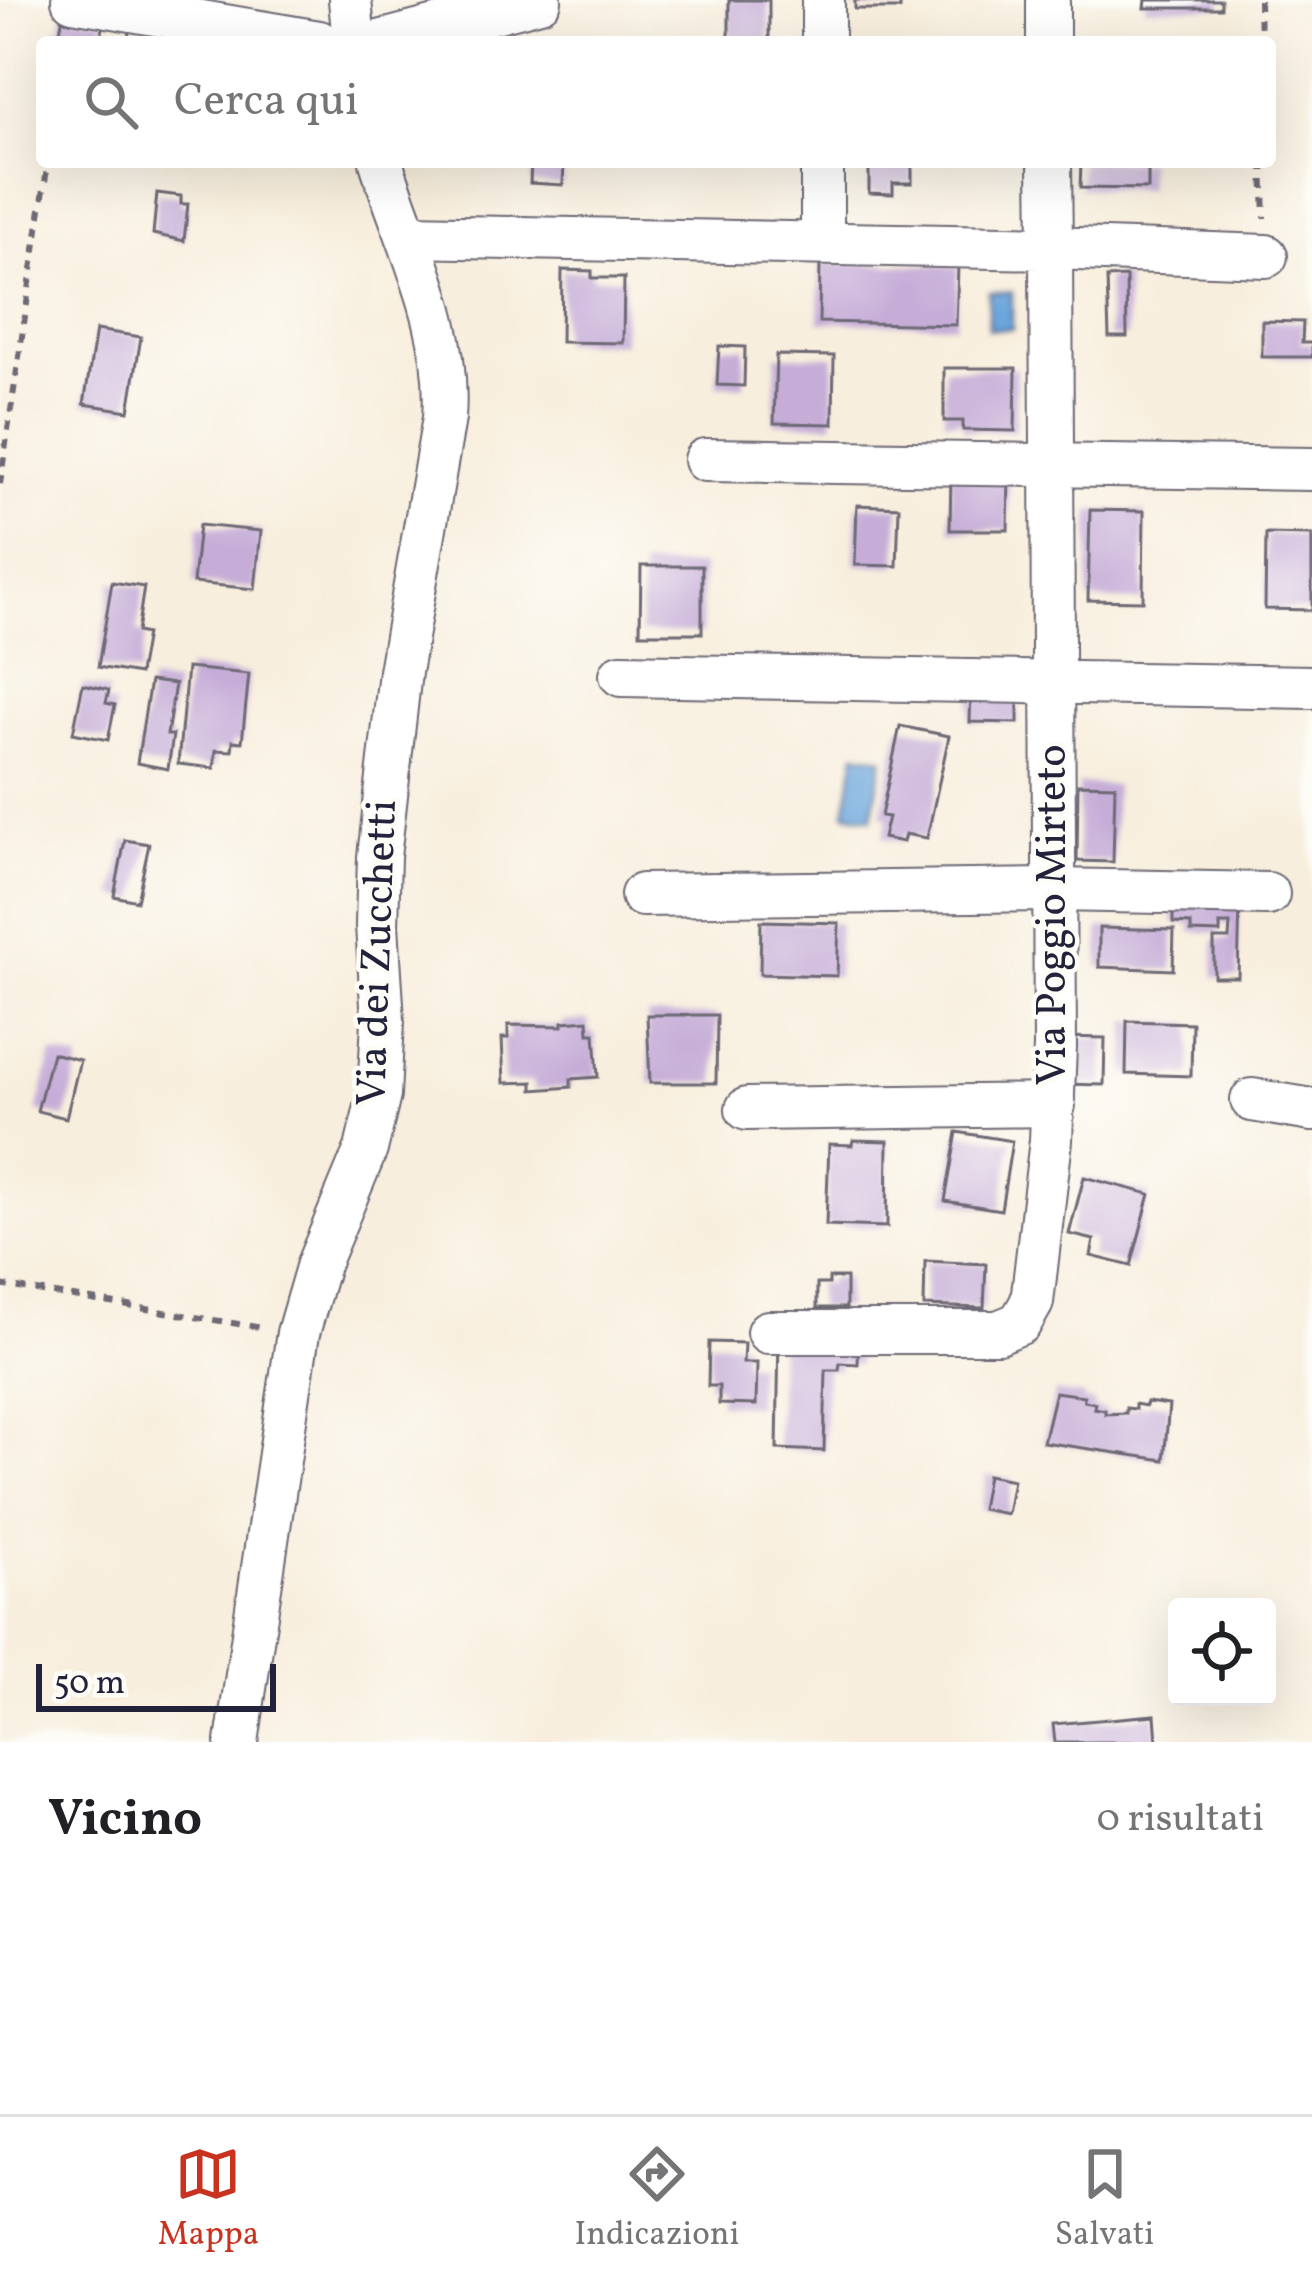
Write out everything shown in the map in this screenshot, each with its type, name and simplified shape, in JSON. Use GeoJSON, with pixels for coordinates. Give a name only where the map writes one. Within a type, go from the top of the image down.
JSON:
{"type":"FeatureCollection","features":[{"type":"Feature","properties":{"kind":"street"},"geometry":{"type":"LineString","coordinates":[[74,0],[284,36]]}},
{"type":"Feature","properties":{"kind":"street"},"geometry":{"type":"LineString","coordinates":[[350,0],[353,36]]}},
{"type":"Feature","properties":{"kind":"street"},"geometry":{"type":"LineString","coordinates":[[402,36],[540,0]]}},
{"type":"Feature","properties":{"kind":"street"},"geometry":{"type":"LineString","coordinates":[[823,0],[823,36]]}},
{"type":"Feature","properties":{"kind":"street"},"geometry":{"type":"LineString","coordinates":[[1048,0],[1048,36]]}},
{"type":"Feature","properties":{"kind":"street","name":"Via dei Zucchetti"},"geometry":{"type":"LineString","coordinates":[[237,1742],[298,1333],[319,1264],[366,1149],[381,1077],[379,856],[400,673],[439,454],[446,382],[441,340],[383,168]]}},
{"type":"Feature","properties":{"kind":"street"},"geometry":{"type":"LineString","coordinates":[[822,168],[822,242]]}},
{"type":"Feature","properties":{"kind":"street","name":"Via Poggio Mirteto"},"geometry":{"type":"LineString","coordinates":[[769,1332],[989,1333],[1020,1324],[1034,1293],[1054,1105],[1050,168]]}},
{"type":"Feature","properties":{"kind":"street"},"geometry":{"type":"LineString","coordinates":[[409,236],[822,242],[1266,256]]}},
{"type":"Feature","properties":{"kind":"street"},"geometry":{"type":"LineString","coordinates":[[706,460],[1312,469]]}},
{"type":"Feature","properties":{"kind":"street"},"geometry":{"type":"LineString","coordinates":[[621,674],[1312,687]]}},
{"type":"Feature","properties":{"kind":"street"},"geometry":{"type":"LineString","coordinates":[[642,895],[1054,890],[1268,894]]}},
{"type":"Feature","properties":{"kind":"street"},"geometry":{"type":"LineString","coordinates":[[1252,1100],[1312,1110]]}},
{"type":"Feature","properties":{"kind":"street"},"geometry":{"type":"LineString","coordinates":[[747,1109],[1054,1105]]}},
{"type":"Feature","properties":{"kind":"path"},"geometry":{"type":"LineString","coordinates":[[1259,0],[1261,36]]}},
{"type":"Feature","properties":{"kind":"path"},"geometry":{"type":"LineString","coordinates":[[0,484],[47,168]]}},
{"type":"Feature","properties":{"kind":"path"},"geometry":{"type":"LineString","coordinates":[[1264,168],[1266,256]]}},
{"type":"Feature","properties":{"kind":"path"},"geometry":{"type":"LineString","coordinates":[[0,1285],[298,1333]]}},
{"type":"Feature","properties":{"kind":"water"},"geometry":{"type":"Polygon","coordinates":[[[989,292],[1012,292],[1012,329],[988,329],[989,292]]]}},
{"type":"Feature","properties":{"kind":"water"},"geometry":{"type":"Polygon","coordinates":[[[856,753],[883,758],[872,818],[845,813],[856,753]]]}},
{"type":"Feature","properties":{"kind":"building"},"geometry":{"type":"Polygon","coordinates":[[[729,0],[769,0],[769,36],[729,36],[729,0]]]}},
{"type":"Feature","properties":{"kind":"building"},"geometry":{"type":"Polygon","coordinates":[[[855,0],[900,0],[900,9],[855,9],[855,0]]]}},
{"type":"Feature","properties":{"kind":"building"},"geometry":{"type":"Polygon","coordinates":[[[1146,0],[1221,0],[1221,8],[1145,8],[1146,0]]]}},
{"type":"Feature","properties":{"kind":"building"},"geometry":{"type":"Polygon","coordinates":[[[63,14],[104,21],[102,36],[52,36],[53,31],[60,32],[63,14]]]}},
{"type":"Feature","properties":{"kind":"building"},"geometry":{"type":"Polygon","coordinates":[[[130,28],[180,34],[180,36],[128,36],[130,28]]]}},
{"type":"Feature","properties":{"kind":"building"},"geometry":{"type":"Polygon","coordinates":[[[531,168],[564,168],[563,185],[530,183],[531,168]]]}},
{"type":"Feature","properties":{"kind":"building"},"geometry":{"type":"Polygon","coordinates":[[[869,168],[912,168],[912,183],[893,183],[893,194],[869,193],[869,168]]]}},
{"type":"Feature","properties":{"kind":"building"},"geometry":{"type":"Polygon","coordinates":[[[1081,168],[1148,168],[1148,189],[1080,188],[1081,168]]]}},
{"type":"Feature","properties":{"kind":"building"},"geometry":{"type":"Polygon","coordinates":[[[157,193],[181,196],[181,204],[188,204],[184,241],[153,234],[157,193]]]}},
{"type":"Feature","properties":{"kind":"building"},"geometry":{"type":"Polygon","coordinates":[[[820,263],[958,266],[956,325],[819,322],[820,263]]]}},
{"type":"Feature","properties":{"kind":"building"},"geometry":{"type":"Polygon","coordinates":[[[562,270],[592,271],[592,278],[624,278],[623,343],[561,342],[562,270]]]}},
{"type":"Feature","properties":{"kind":"building"},"geometry":{"type":"Polygon","coordinates":[[[1126,277],[1127,337],[1109,337],[1107,278],[1126,277]]]}},
{"type":"Feature","properties":{"kind":"building"},"geometry":{"type":"Polygon","coordinates":[[[1262,321],[1303,322],[1302,343],[1312,343],[1312,357],[1262,357],[1262,321]]]}},
{"type":"Feature","properties":{"kind":"building"},"geometry":{"type":"Polygon","coordinates":[[[96,330],[141,337],[129,411],[84,404],[96,330]]]}},
{"type":"Feature","properties":{"kind":"building"},"geometry":{"type":"Polygon","coordinates":[[[719,346],[745,347],[744,386],[717,385],[719,346]]]}},
{"type":"Feature","properties":{"kind":"building"},"geometry":{"type":"Polygon","coordinates":[[[776,355],[834,356],[833,424],[774,423],[776,355]]]}},
{"type":"Feature","properties":{"kind":"building"},"geometry":{"type":"Polygon","coordinates":[[[944,368],[1016,368],[1015,431],[963,430],[963,421],[944,421],[944,368]]]}},
{"type":"Feature","properties":{"kind":"building"},"geometry":{"type":"Polygon","coordinates":[[[951,473],[1009,474],[1008,530],[950,530],[951,473]]]}},
{"type":"Feature","properties":{"kind":"building"},"geometry":{"type":"Polygon","coordinates":[[[857,505],[899,507],[897,566],[855,565],[857,505]]]}},
{"type":"Feature","properties":{"kind":"building"},"geometry":{"type":"Polygon","coordinates":[[[1090,510],[1144,511],[1143,601],[1088,600],[1090,510]]]}},
{"type":"Feature","properties":{"kind":"building"},"geometry":{"type":"Polygon","coordinates":[[[199,525],[261,531],[255,589],[193,583],[199,525]]]}},
{"type":"Feature","properties":{"kind":"building"},"geometry":{"type":"Polygon","coordinates":[[[1266,534],[1312,535],[1312,610],[1265,609],[1266,534]]]}},
{"type":"Feature","properties":{"kind":"building"},"geometry":{"type":"Polygon","coordinates":[[[641,566],[702,566],[702,633],[640,633],[641,566]]]}},
{"type":"Feature","properties":{"kind":"building"},"geometry":{"type":"Polygon","coordinates":[[[112,582],[144,587],[137,632],[146,634],[139,674],[98,667],[112,582]]]}},
{"type":"Feature","properties":{"kind":"building"},"geometry":{"type":"Polygon","coordinates":[[[187,668],[249,674],[242,742],[233,741],[232,751],[216,750],[214,768],[178,764],[187,668]]]}},
{"type":"Feature","properties":{"kind":"building"},"geometry":{"type":"Polygon","coordinates":[[[150,681],[175,684],[167,735],[173,735],[168,769],[137,763],[150,681]]]}},
{"type":"Feature","properties":{"kind":"building"},"geometry":{"type":"Polygon","coordinates":[[[83,684],[109,690],[106,703],[115,705],[108,740],[73,733],[83,684]]]}},
{"type":"Feature","properties":{"kind":"building"},"geometry":{"type":"Polygon","coordinates":[[[971,689],[1018,689],[1018,723],[970,722],[971,689]]]}},
{"type":"Feature","properties":{"kind":"building"},"geometry":{"type":"Polygon","coordinates":[[[900,726],[949,736],[927,838],[905,834],[903,842],[883,838],[888,817],[881,816],[900,726]]]}},
{"type":"Feature","properties":{"kind":"building"},"geometry":{"type":"Polygon","coordinates":[[[1078,784],[1115,785],[1113,862],[1077,861],[1078,784]]]}},
{"type":"Feature","properties":{"kind":"building"},"geometry":{"type":"Polygon","coordinates":[[[125,840],[149,844],[137,901],[114,896],[125,840]]]}},
{"type":"Feature","properties":{"kind":"building"},"geometry":{"type":"Polygon","coordinates":[[[1173,899],[1240,901],[1238,977],[1214,977],[1214,939],[1229,939],[1230,924],[1220,924],[1220,933],[1191,932],[1191,924],[1173,923],[1173,899]]]}},
{"type":"Feature","properties":{"kind":"building"},"geometry":{"type":"Polygon","coordinates":[[[761,921],[839,923],[837,976],[760,974],[761,921]]]}},
{"type":"Feature","properties":{"kind":"building"},"geometry":{"type":"Polygon","coordinates":[[[1099,928],[1174,930],[1173,970],[1099,967],[1099,928]]]}},
{"type":"Feature","properties":{"kind":"building"},"geometry":{"type":"Polygon","coordinates":[[[647,1015],[717,1015],[716,1083],[650,1083],[647,1015]]]}},
{"type":"Feature","properties":{"kind":"building"},"geometry":{"type":"Polygon","coordinates":[[[588,1020],[589,1033],[595,1033],[598,1077],[571,1079],[571,1087],[533,1090],[533,1082],[504,1083],[502,1038],[508,1038],[508,1025],[563,1026],[563,1022],[588,1020]]]}},
{"type":"Feature","properties":{"kind":"building"},"geometry":{"type":"Polygon","coordinates":[[[1127,1021],[1192,1023],[1191,1076],[1126,1074],[1127,1021]]]}},
{"type":"Feature","properties":{"kind":"building"},"geometry":{"type":"Polygon","coordinates":[[[1062,1037],[1105,1038],[1104,1085],[1061,1084],[1062,1037]]]}},
{"type":"Feature","properties":{"kind":"building"},"geometry":{"type":"Polygon","coordinates":[[[52,1053],[80,1060],[66,1118],[37,1111],[52,1053]]]}},
{"type":"Feature","properties":{"kind":"building"},"geometry":{"type":"Polygon","coordinates":[[[957,1132],[1012,1141],[1001,1210],[945,1201],[957,1132]]]}},
{"type":"Feature","properties":{"kind":"building"},"geometry":{"type":"Polygon","coordinates":[[[853,1140],[888,1141],[887,1227],[826,1225],[829,1144],[852,1145],[853,1140]]]}},
{"type":"Feature","properties":{"kind":"building"},"geometry":{"type":"Polygon","coordinates":[[[1084,1177],[1150,1194],[1131,1266],[1091,1256],[1094,1240],[1069,1234],[1084,1177]]]}},
{"type":"Feature","properties":{"kind":"building"},"geometry":{"type":"Polygon","coordinates":[[[925,1261],[986,1264],[984,1308],[924,1306],[925,1261]]]}},
{"type":"Feature","properties":{"kind":"building"},"geometry":{"type":"Polygon","coordinates":[[[829,1278],[846,1278],[846,1308],[817,1308],[817,1284],[829,1284],[829,1278]]]}},
{"type":"Feature","properties":{"kind":"building"},"geometry":{"type":"Polygon","coordinates":[[[779,1334],[859,1335],[858,1364],[840,1363],[839,1370],[826,1370],[824,1451],[777,1449],[779,1334]]]}},
{"type":"Feature","properties":{"kind":"building"},"geometry":{"type":"Polygon","coordinates":[[[709,1342],[744,1343],[743,1363],[757,1363],[756,1405],[719,1404],[719,1386],[708,1386],[709,1342]]]}},
{"type":"Feature","properties":{"kind":"building"},"geometry":{"type":"Polygon","coordinates":[[[1055,1392],[1084,1396],[1084,1401],[1095,1403],[1094,1408],[1105,1414],[1126,1413],[1126,1408],[1147,1402],[1169,1405],[1164,1460],[1043,1442],[1055,1392]]]}},
{"type":"Feature","properties":{"kind":"building"},"geometry":{"type":"Polygon","coordinates":[[[987,1475],[1013,1480],[1007,1514],[981,1509],[987,1475]]]}},
{"type":"Feature","properties":{"kind":"building"},"geometry":{"type":"Polygon","coordinates":[[[1155,1715],[1157,1742],[1055,1742],[1053,1724],[1155,1715]]]}}]}
